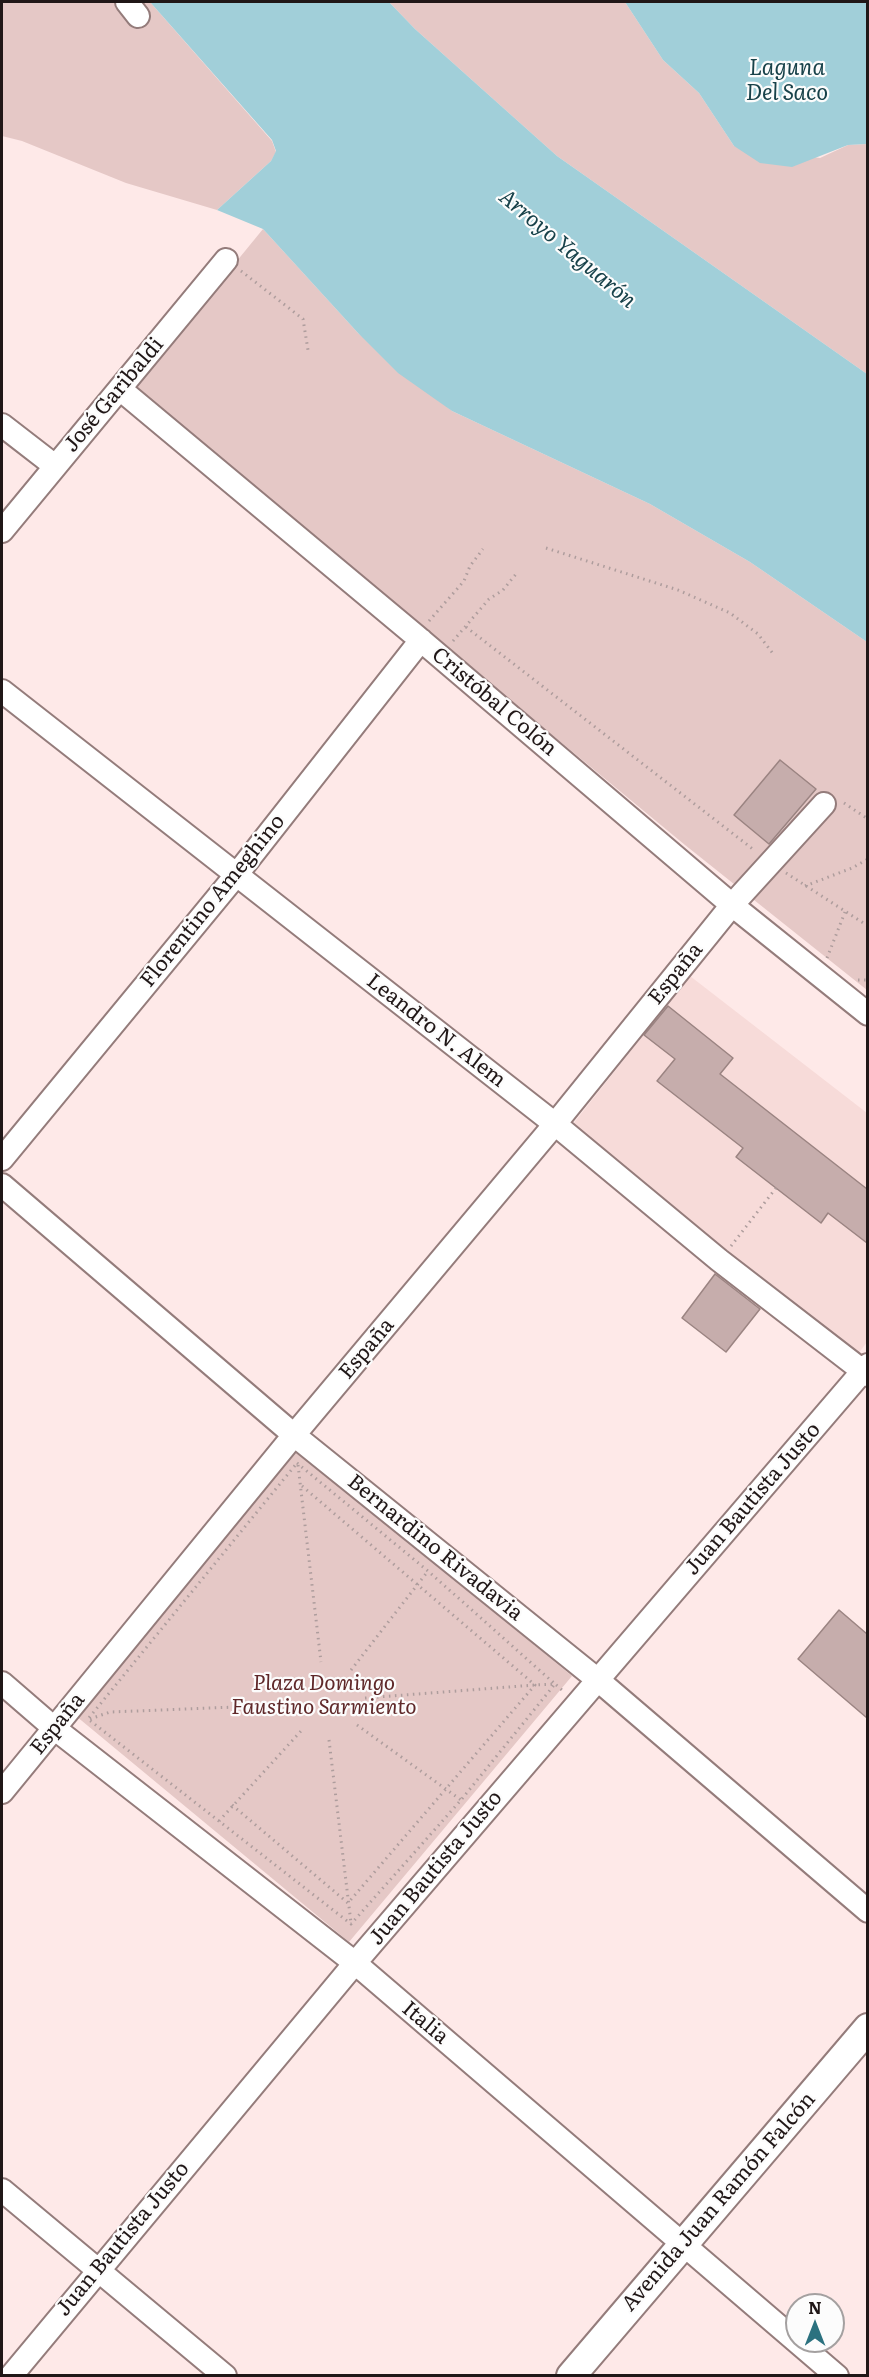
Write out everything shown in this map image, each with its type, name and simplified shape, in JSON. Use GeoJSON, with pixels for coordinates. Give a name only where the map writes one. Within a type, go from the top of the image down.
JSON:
{"type":"FeatureCollection","features":[{"type":"Feature","properties":{"kind":"main road","name":"Avenida Juan Ramón Falcón"},"geometry":{"type":"LineString","coordinates":[[571,2376],[867,2028]]}},
{"type":"Feature","properties":{"kind":"street","name":"José Garibaldi"},"geometry":{"type":"LineString","coordinates":[[2,531],[226,260]]}},
{"type":"Feature","properties":{"kind":"street","name":"Cristóbal Colón"},"geometry":{"type":"LineString","coordinates":[[120,389],[419,638],[732,905],[867,1014]]}},
{"type":"Feature","properties":{"kind":"street"},"geometry":{"type":"LineString","coordinates":[[2,425],[54,466]]}},
{"type":"Feature","properties":{"kind":"street","name":"Florentino Ameghino"},"geometry":{"type":"LineString","coordinates":[[2,1159],[237,874],[419,638]]}},
{"type":"Feature","properties":{"kind":"street","name":"Leandro N. Alem"},"geometry":{"type":"LineString","coordinates":[[2,691],[555,1125],[719,1260],[866,1370]]}},
{"type":"Feature","properties":{"kind":"street","name":"España"},"geometry":{"type":"LineString","coordinates":[[2,1792],[294,1435],[555,1125],[732,905],[832,802]]}},
{"type":"Feature","properties":{"kind":"street","name":"Bernardino Rivadavia"},"geometry":{"type":"LineString","coordinates":[[2,1185],[294,1435],[597,1680],[867,1911]]}},
{"type":"Feature","properties":{"kind":"street","name":"Juan Bautista Justo"},"geometry":{"type":"LineString","coordinates":[[11,2376],[355,1963],[866,1370]]}},
{"type":"Feature","properties":{"kind":"street","name":"Italia"},"geometry":{"type":"LineString","coordinates":[[2,1683],[54,1728],[355,1963],[837,2376]]}},
{"type":"Feature","properties":{"kind":"street"},"geometry":{"type":"LineString","coordinates":[[2,2190],[225,2376]]}},
{"type":"Feature","properties":{"kind":"path"},"geometry":{"type":"LineString","coordinates":[[226,260],[303,319],[308,350]]}},
{"type":"Feature","properties":{"kind":"path"},"geometry":{"type":"LineString","coordinates":[[546,548],[678,590],[730,613],[758,634],[774,655]]}},
{"type":"Feature","properties":{"kind":"path"},"geometry":{"type":"LineString","coordinates":[[419,638],[464,581],[470,566],[483,549]]}},
{"type":"Feature","properties":{"kind":"path"},"geometry":{"type":"LineString","coordinates":[[440,656],[489,599],[503,590],[516,574]]}},
{"type":"Feature","properties":{"kind":"path"},"geometry":{"type":"LineString","coordinates":[[466,627],[771,864],[867,926]]}},
{"type":"Feature","properties":{"kind":"path"},"geometry":{"type":"LineString","coordinates":[[832,802],[867,819]]}},
{"type":"Feature","properties":{"kind":"path"},"geometry":{"type":"LineString","coordinates":[[805,886],[852,868],[867,859]]}},
{"type":"Feature","properties":{"kind":"path"},"geometry":{"type":"LineString","coordinates":[[827,982],[827,957],[845,912]]}},
{"type":"Feature","properties":{"kind":"path"},"geometry":{"type":"LineString","coordinates":[[719,1260],[776,1188]]}},
{"type":"Feature","properties":{"kind":"path"},"geometry":{"type":"LineString","coordinates":[[297,1463],[302,1486],[321,1662]]}},
{"type":"Feature","properties":{"kind":"path"},"geometry":{"type":"LineString","coordinates":[[297,1463],[428,1571],[577,1703]]}},
{"type":"Feature","properties":{"kind":"path"},"geometry":{"type":"LineString","coordinates":[[88,1719],[297,1463]]}},
{"type":"Feature","properties":{"kind":"path"},"geometry":{"type":"LineString","coordinates":[[302,1486],[535,1685]]}},
{"type":"Feature","properties":{"kind":"path"},"geometry":{"type":"LineString","coordinates":[[351,1670],[428,1571]]}},
{"type":"Feature","properties":{"kind":"path"},"geometry":{"type":"LineString","coordinates":[[365,1698],[555,1684]]}},
{"type":"Feature","properties":{"kind":"path"},"geometry":{"type":"LineString","coordinates":[[351,1924],[461,1800],[555,1684]]}},
{"type":"Feature","properties":{"kind":"path"},"geometry":{"type":"LineString","coordinates":[[348,1903],[535,1685]]}},
{"type":"Feature","properties":{"kind":"path"},"geometry":{"type":"LineString","coordinates":[[88,1719],[110,1712],[287,1705]]}},
{"type":"Feature","properties":{"kind":"path"},"geometry":{"type":"LineString","coordinates":[[88,1719],[351,1924]]}},
{"type":"Feature","properties":{"kind":"path"},"geometry":{"type":"LineString","coordinates":[[357,1725],[461,1800]]}},
{"type":"Feature","properties":{"kind":"path"},"geometry":{"type":"LineString","coordinates":[[219,1821],[301,1731]]}},
{"type":"Feature","properties":{"kind":"path"},"geometry":{"type":"LineString","coordinates":[[329,1740],[351,1924]]}},
{"type":"Feature","properties":{"kind":"path"},"geometry":{"type":"LineString","coordinates":[[232,1805],[348,1903]]}},
{"type":"Feature","properties":{"kind":"shaded area"},"geometry":{"type":"Polygon","coordinates":[[[690,976],[867,1113],[867,1342],[858,1354],[569,1129],[690,976]]]}},
{"type":"Feature","properties":{"kind":"green space"},"geometry":{"type":"Polygon","coordinates":[[[2,2],[150,2],[272,141],[276,152],[271,161],[217,210],[126,183],[22,141],[2,136],[2,2]]]}},
{"type":"Feature","properties":{"kind":"green space"},"geometry":{"type":"Polygon","coordinates":[[[389,2],[625,2],[663,60],[699,93],[734,146],[820,158],[848,145],[867,144],[867,374],[557,156],[415,29],[389,2]]]}},
{"type":"Feature","properties":{"kind":"green space"},"geometry":{"type":"Polygon","coordinates":[[[263,229],[358,333],[452,411],[650,504],[750,562],[867,642],[867,990],[685,845],[133,388],[263,229]]]}},
{"type":"Feature","properties":{"kind":"green space","name":"Plaza Domingo Faustino Sarmiento"},"geometry":{"type":"Polygon","coordinates":[[[298,1450],[572,1676],[349,1942],[76,1716],[298,1450]]]}},
{"type":"Feature","properties":{"kind":"water","name":"Arroyo Yaguarón"},"geometry":{"type":"Polygon","coordinates":[[[150,2],[389,2],[415,29],[557,156],[867,374],[867,642],[750,562],[650,504],[452,411],[398,373],[358,333],[263,229],[217,210],[271,161],[276,151],[272,140],[150,2]]]}},
{"type":"Feature","properties":{"kind":"water","name":"Laguna Del Saco"},"geometry":{"type":"Polygon","coordinates":[[[625,2],[867,2],[867,144],[848,145],[792,167],[760,163],[734,146],[699,93],[663,60],[625,2]]]}},
{"type":"Feature","properties":{"kind":"building"},"geometry":{"type":"Polygon","coordinates":[[[780,760],[816,789],[769,844],[734,815],[780,760]]]}},
{"type":"Feature","properties":{"kind":"building"},"geometry":{"type":"Polygon","coordinates":[[[668,1006],[733,1058],[720,1074],[867,1189],[867,1243],[828,1213],[821,1223],[736,1157],[743,1148],[657,1081],[675,1059],[644,1035],[668,1006]]]}},
{"type":"Feature","properties":{"kind":"building"},"geometry":{"type":"Polygon","coordinates":[[[715,1274],[760,1309],[726,1352],[682,1318],[715,1274]]]}},
{"type":"Feature","properties":{"kind":"building"},"geometry":{"type":"Polygon","coordinates":[[[839,1610],[867,1634],[867,1718],[798,1659],[839,1610]]]}}]}
